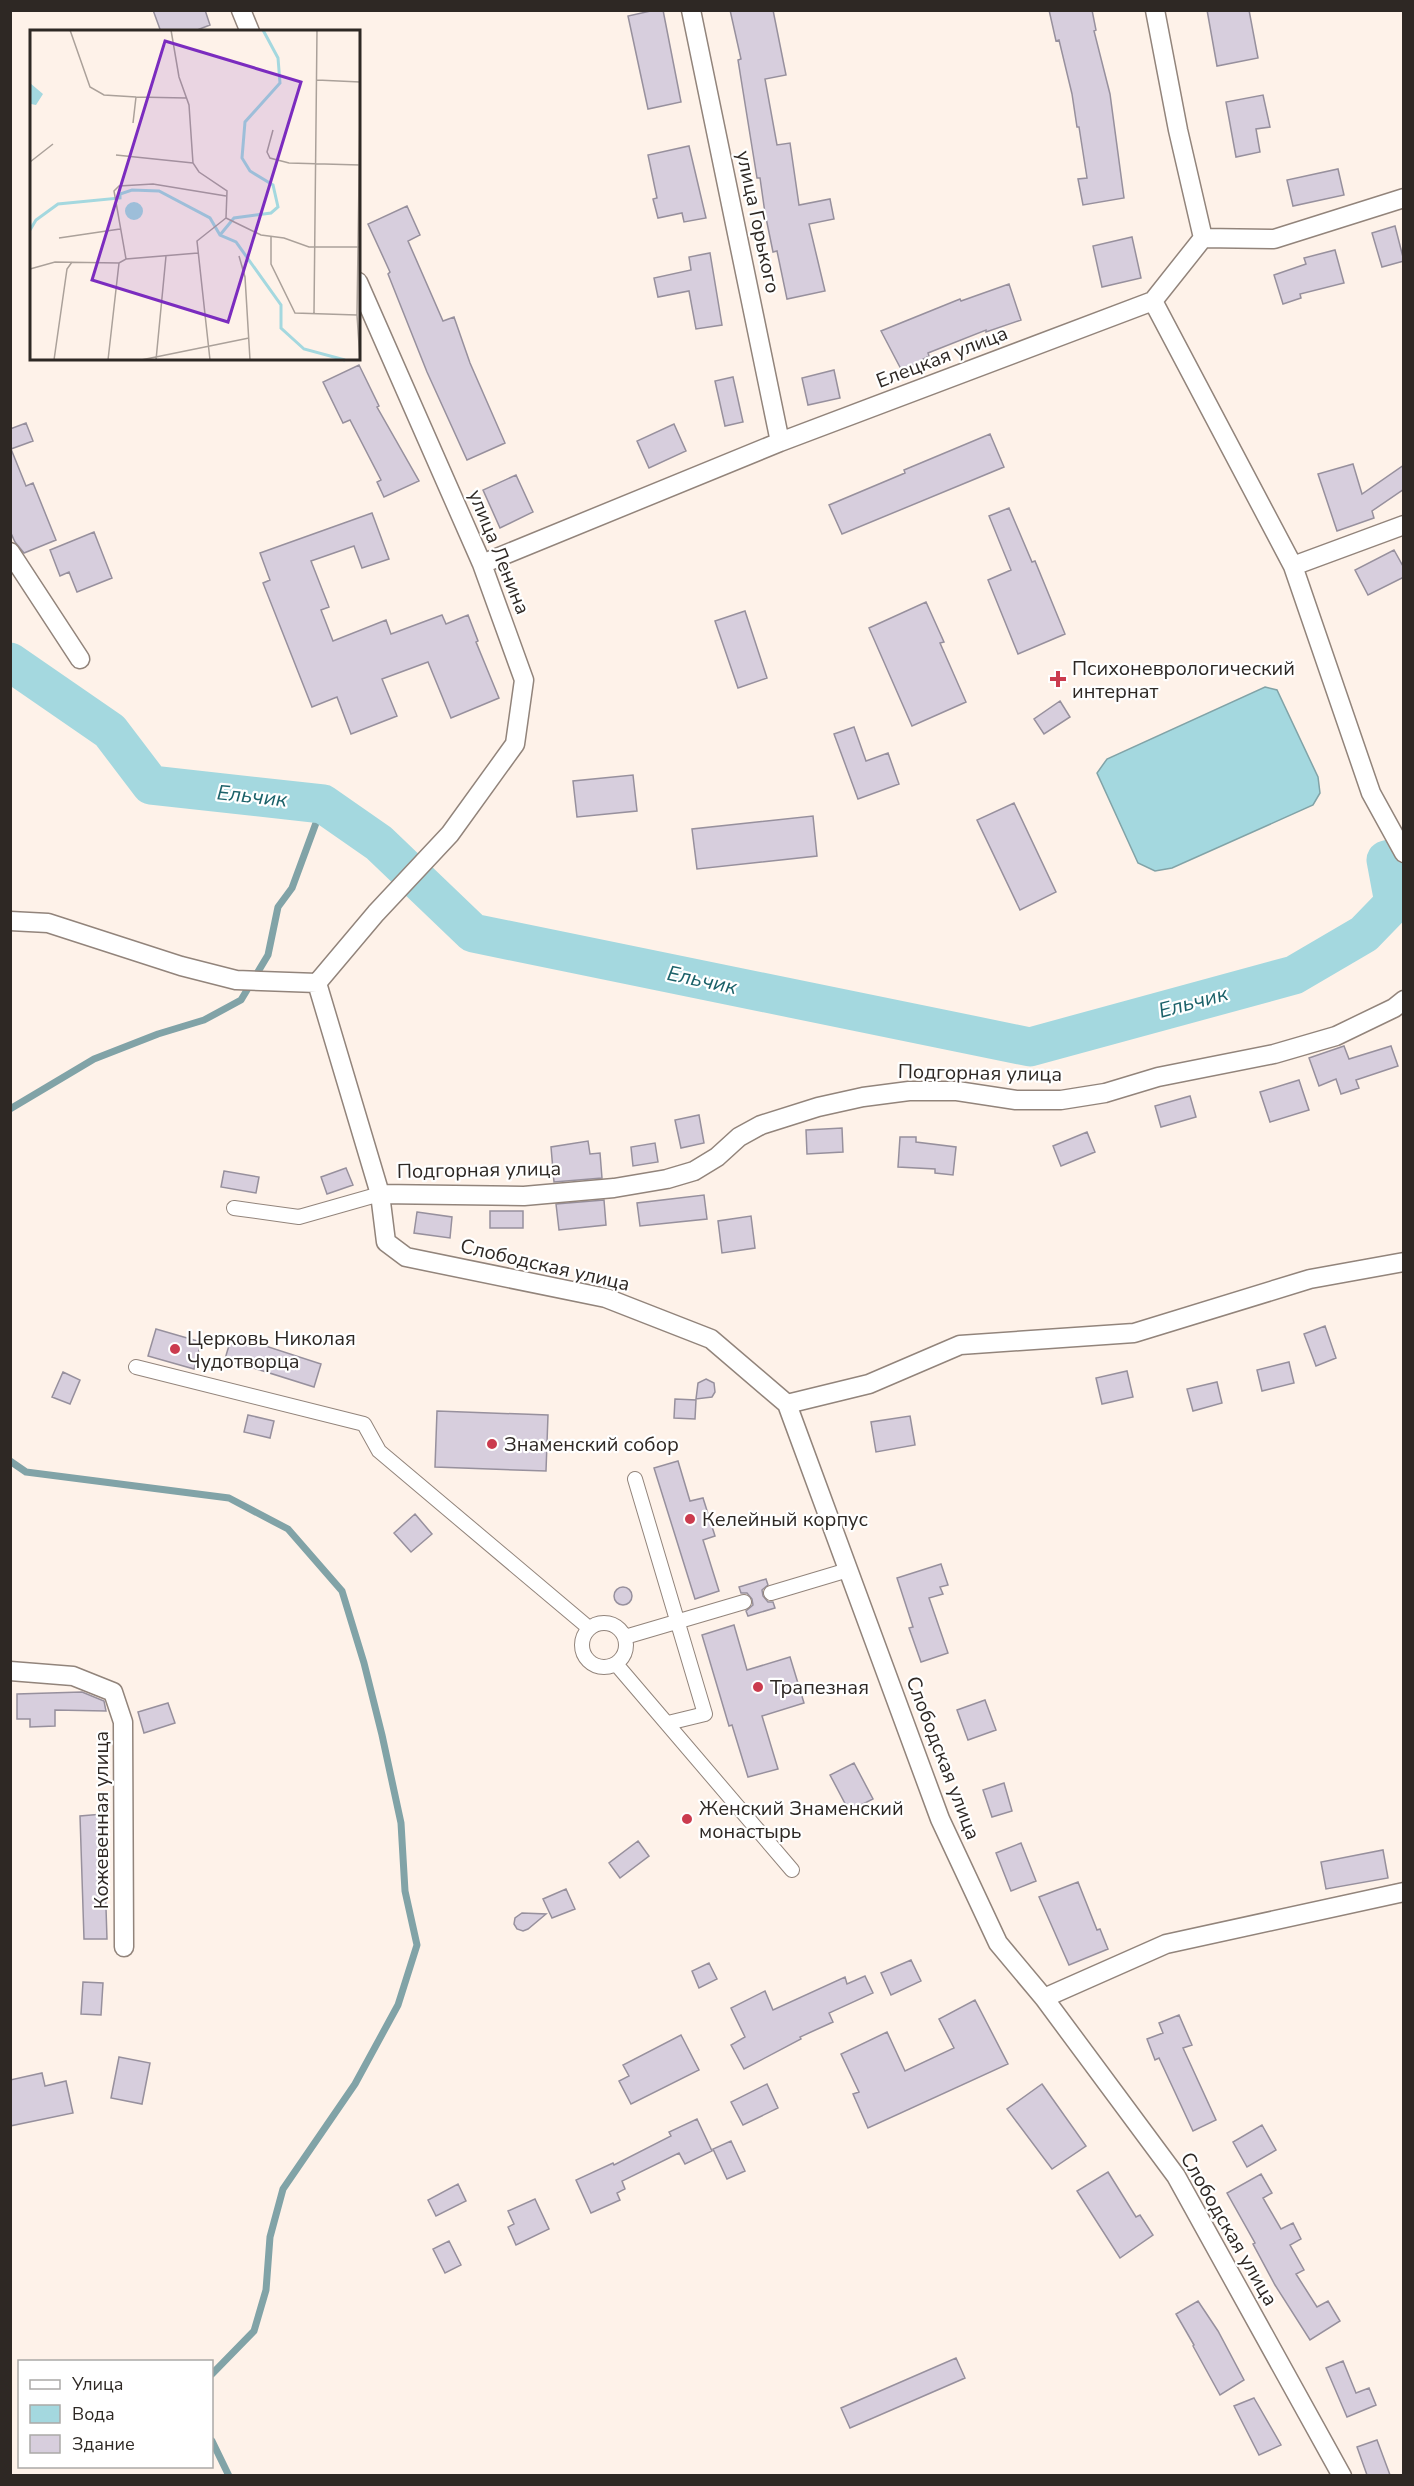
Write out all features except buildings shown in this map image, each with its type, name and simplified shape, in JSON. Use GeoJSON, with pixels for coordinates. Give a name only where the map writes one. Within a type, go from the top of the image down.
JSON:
{"type":"FeatureCollection","features":[{"type":"Feature","properties":{"kind":"street"},"geometry":{"type":"LineString","coordinates":[[241,10],[249,30]]}},
{"type":"Feature","properties":{"kind":"street","name":"улица Горького"},"geometry":{"type":"LineString","coordinates":[[691,10],[780,442]]}},
{"type":"Feature","properties":{"kind":"street"},"geometry":{"type":"LineString","coordinates":[[1155,10],[1178,130],[1203,238]]}},
{"type":"Feature","properties":{"kind":"street"},"geometry":{"type":"LineString","coordinates":[[1203,238],[1274,239],[1404,198]]}},
{"type":"Feature","properties":{"kind":"street"},"geometry":{"type":"LineString","coordinates":[[1203,238],[1152,301],[1293,566],[1371,793],[1400,845]]}},
{"type":"Feature","properties":{"kind":"street","name":"улица Ленина"},"geometry":{"type":"LineString","coordinates":[[317,983],[376,913],[450,834],[515,744],[524,680],[482,564],[360,287]]}},
{"type":"Feature","properties":{"kind":"street","name":"Елецкая улица"},"geometry":{"type":"LineString","coordinates":[[482,564],[780,442],[1152,301]]}},
{"type":"Feature","properties":{"kind":"street"},"geometry":{"type":"LineString","coordinates":[[1293,566],[1404,525]]}},
{"type":"Feature","properties":{"kind":"street"},"geometry":{"type":"LineString","coordinates":[[10,552],[80,659]]}},
{"type":"Feature","properties":{"kind":"street"},"geometry":{"type":"LineString","coordinates":[[10,921],[48,923],[181,966],[236,980],[317,983],[380,1194],[299,1217],[234,1208]]}},
{"type":"Feature","properties":{"kind":"street","name":"Подгорная улица"},"geometry":{"type":"LineString","coordinates":[[380,1194],[524,1196],[614,1188],[667,1179],[694,1171],[717,1157],[739,1137],[761,1125],[818,1107],[863,1097],[909,1091],[957,1091],[1016,1100],[1060,1100],[1105,1093],[1158,1077],[1274,1054],[1336,1036],[1394,1008],[1404,1000]]}},
{"type":"Feature","properties":{"kind":"street","name":"Слободская улица"},"geometry":{"type":"LineString","coordinates":[[380,1194],[386,1242],[406,1257],[606,1298],[711,1339],[787,1404],[940,1819],[998,1943],[1044,1998],[1176,2176],[1342,2475]]}},
{"type":"Feature","properties":{"kind":"street"},"geometry":{"type":"LineString","coordinates":[[787,1404],[869,1384],[960,1345],[1134,1333],[1310,1279],[1404,1262]]}},
{"type":"Feature","properties":{"kind":"street"},"geometry":{"type":"LineString","coordinates":[[136,1367],[364,1424],[379,1451],[589,1628]]}},
{"type":"Feature","properties":{"kind":"street"},"geometry":{"type":"LineString","coordinates":[[635,1479],[705,1714],[668,1723]]}},
{"type":"Feature","properties":{"kind":"street"},"geometry":{"type":"LineString","coordinates":[[771,1593],[848,1570]]}},
{"type":"Feature","properties":{"kind":"street"},"geometry":{"type":"LineString","coordinates":[[625,1637],[744,1602]]}},
{"type":"Feature","properties":{"kind":"street"},"geometry":{"type":"LineString","coordinates":[[602,1622],[609,1623],[617,1626],[625,1637],[626,1651],[616,1664],[605,1667],[597,1666],[585,1657],[581,1642],[589,1628],[602,1622]]}},
{"type":"Feature","properties":{"kind":"street"},"geometry":{"type":"LineString","coordinates":[[616,1664],[792,1870]]}},
{"type":"Feature","properties":{"kind":"street","name":"Кожевенная улица"},"geometry":{"type":"LineString","coordinates":[[10,1671],[73,1676],[113,1692],[123,1722],[124,1947]]}},
{"type":"Feature","properties":{"kind":"street"},"geometry":{"type":"LineString","coordinates":[[1044,1998],[1166,1944],[1404,1892]]}},
{"type":"Feature","properties":{"kind":"water"},"geometry":{"type":"Polygon","coordinates":[[[1265,687],[1277,690],[1318,777],[1320,793],[1313,805],[1172,868],[1155,871],[1138,863],[1097,773],[1107,759],[1265,687]]]}},
{"type":"Feature","properties":{"kind":"waterway","name":"Ельчик"},"geometry":{"type":"LineString","coordinates":[[10,662],[110,731],[151,785],[323,804],[379,843],[473,933],[1030,1047],[1294,975],[1364,934],[1394,903],[1386,860],[1404,855]]}},
{"type":"Feature","properties":{"kind":"waterway"},"geometry":{"type":"LineString","coordinates":[[10,1109],[94,1059],[158,1034],[204,1020],[241,1000],[268,955],[278,907],[292,888],[323,804]]}},
{"type":"Feature","properties":{"kind":"waterway"},"geometry":{"type":"LineString","coordinates":[[10,1461],[26,1472],[229,1498],[288,1529],[342,1591],[364,1663],[382,1735],[401,1823],[405,1891],[417,1945],[398,2005],[355,2084],[283,2189],[270,2237],[266,2290],[254,2331],[213,2373]]}},
{"type":"Feature","properties":{"kind":"waterway"},"geometry":{"type":"LineString","coordinates":[[213,2443],[229,2476]]}},
{"type":"Feature","properties":{"kind":"place","name":"Психоневрологический интернат"},"geometry":{"type":"Point","coordinates":[1058,679]}},
{"type":"Feature","properties":{"kind":"place","name":"Церковь Николая Чудотворца"},"geometry":{"type":"Point","coordinates":[175,1349]}},
{"type":"Feature","properties":{"kind":"place","name":"Знаменский собор"},"geometry":{"type":"Point","coordinates":[492,1444]}},
{"type":"Feature","properties":{"kind":"place","name":"Келейный корпус"},"geometry":{"type":"Point","coordinates":[690,1519]}},
{"type":"Feature","properties":{"kind":"place","name":"Трапезная"},"geometry":{"type":"Point","coordinates":[758,1687]}},
{"type":"Feature","properties":{"kind":"place","name":"Женский Знаменский монастырь"},"geometry":{"type":"Point","coordinates":[687,1819]}}]}
